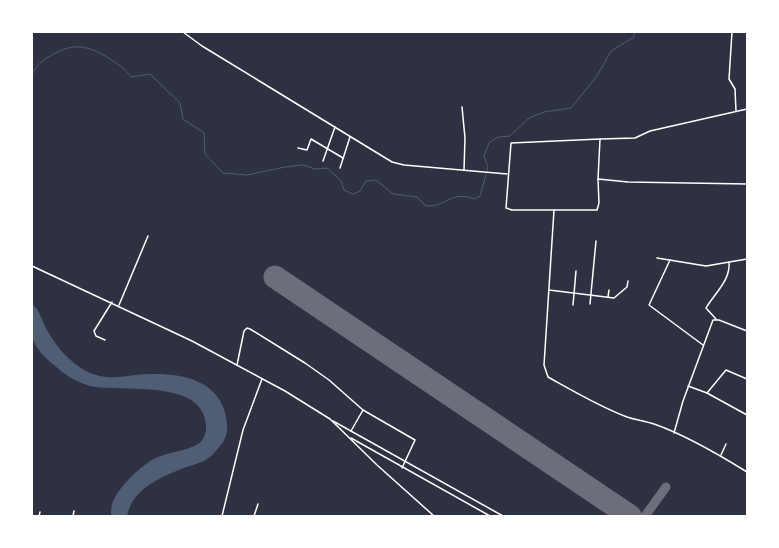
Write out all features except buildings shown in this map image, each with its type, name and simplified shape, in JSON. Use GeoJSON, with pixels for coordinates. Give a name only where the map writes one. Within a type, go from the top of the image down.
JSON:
{"type":"FeatureCollection","features":[{"type":"Feature","properties":{"kind":"street"},"geometry":{"type":"LineString","coordinates":[[184,32],[202,46],[392,162],[404,165],[508,174]]}},
{"type":"Feature","properties":{"kind":"street"},"geometry":{"type":"LineString","coordinates":[[732,32],[729,79],[735,89],[736,111]]}},
{"type":"Feature","properties":{"kind":"street"},"geometry":{"type":"LineString","coordinates":[[462,108],[465,138],[464,170]]}},
{"type":"Feature","properties":{"kind":"street"},"geometry":{"type":"LineString","coordinates":[[600,139],[598,179],[599,203],[597,210],[508,210],[506,208],[511,143],[600,139],[632,139],[650,130],[747,109]]}},
{"type":"Feature","properties":{"kind":"street"},"geometry":{"type":"LineString","coordinates":[[323,161],[326,148],[335,127]]}},
{"type":"Feature","properties":{"kind":"street"},"geometry":{"type":"LineString","coordinates":[[340,168],[350,137]]}},
{"type":"Feature","properties":{"kind":"street"},"geometry":{"type":"LineString","coordinates":[[298,148],[307,150],[311,139],[343,158]]}},
{"type":"Feature","properties":{"kind":"street"},"geometry":{"type":"LineString","coordinates":[[598,179],[628,182],[747,184]]}},
{"type":"Feature","properties":{"kind":"street"},"geometry":{"type":"LineString","coordinates":[[554,210],[544,365],[548,377],[626,417],[653,424],[674,433],[721,456],[747,472]]}},
{"type":"Feature","properties":{"kind":"street"},"geometry":{"type":"LineString","coordinates":[[119,306],[148,236]]}},
{"type":"Feature","properties":{"kind":"street"},"geometry":{"type":"LineString","coordinates":[[590,304],[596,241]]}},
{"type":"Feature","properties":{"kind":"street"},"geometry":{"type":"LineString","coordinates":[[657,258],[706,266],[747,258]]}},
{"type":"Feature","properties":{"kind":"street"},"geometry":{"type":"LineString","coordinates":[[670,260],[648,305],[703,345]]}},
{"type":"Feature","properties":{"kind":"street"},"geometry":{"type":"LineString","coordinates":[[729,262],[728,272],[722,287],[706,308],[716,319],[747,332]]}},
{"type":"Feature","properties":{"kind":"street"},"geometry":{"type":"LineString","coordinates":[[32,266],[112,302],[237,365],[351,430],[405,463],[503,516]]}},
{"type":"Feature","properties":{"kind":"street"},"geometry":{"type":"LineString","coordinates":[[573,304],[576,271]]}},
{"type":"Feature","properties":{"kind":"street"},"geometry":{"type":"LineString","coordinates":[[548,290],[617,297],[627,287],[628,281]]}},
{"type":"Feature","properties":{"kind":"street"},"geometry":{"type":"LineString","coordinates":[[608,297],[609,290]]}},
{"type":"Feature","properties":{"kind":"street"},"geometry":{"type":"LineString","coordinates":[[104,340],[96,336],[94,331],[112,302]]}},
{"type":"Feature","properties":{"kind":"street"},"geometry":{"type":"LineString","coordinates":[[674,433],[688,386],[703,345],[712,323],[716,319]]}},
{"type":"Feature","properties":{"kind":"street"},"geometry":{"type":"LineString","coordinates":[[237,365],[244,331],[247,328],[305,363],[329,380],[363,410],[415,440],[402,468]]}},
{"type":"Feature","properties":{"kind":"street"},"geometry":{"type":"LineString","coordinates":[[707,393],[726,370],[747,378]]}},
{"type":"Feature","properties":{"kind":"street"},"geometry":{"type":"LineString","coordinates":[[222,516],[243,430],[262,379]]}},
{"type":"Feature","properties":{"kind":"street"},"geometry":{"type":"LineString","coordinates":[[688,386],[707,393],[747,415]]}},
{"type":"Feature","properties":{"kind":"street"},"geometry":{"type":"LineString","coordinates":[[351,430],[363,410]]}},
{"type":"Feature","properties":{"kind":"street"},"geometry":{"type":"LineString","coordinates":[[330,419],[371,460],[434,516]]}},
{"type":"Feature","properties":{"kind":"street"},"geometry":{"type":"LineString","coordinates":[[348,436],[402,468],[490,516]]}},
{"type":"Feature","properties":{"kind":"street"},"geometry":{"type":"LineString","coordinates":[[721,456],[726,444]]}},
{"type":"Feature","properties":{"kind":"street"},"geometry":{"type":"LineString","coordinates":[[445,491],[447,486]]}},
{"type":"Feature","properties":{"kind":"street"},"geometry":{"type":"LineString","coordinates":[[254,516],[258,504]]}},
{"type":"Feature","properties":{"kind":"street"},"geometry":{"type":"LineString","coordinates":[[73,516],[74,511]]}},
{"type":"Feature","properties":{"kind":"street"},"geometry":{"type":"LineString","coordinates":[[39,516],[40,512]]}},
{"type":"Feature","properties":{"kind":"water"},"geometry":{"type":"Polygon","coordinates":[[[32,304],[37,309],[54,342],[74,363],[86,371],[103,377],[142,374],[174,375],[185,377],[206,386],[214,392],[225,412],[227,430],[223,442],[209,458],[157,480],[141,491],[135,498],[127,516],[111,516],[112,506],[119,491],[138,470],[158,457],[189,448],[201,441],[205,435],[206,429],[203,413],[193,401],[178,394],[141,389],[90,386],[71,378],[47,359],[35,345],[31,333],[32,304]]]}},
{"type":"Feature","properties":{"kind":"waterway"},"geometry":{"type":"LineString","coordinates":[[32,79],[34,72],[39,65],[47,58],[64,49],[79,47],[94,50],[119,65],[131,77],[150,74],[180,103],[183,119],[204,133],[205,154],[223,173],[247,175],[303,165],[315,169],[327,168],[341,181],[344,190],[353,194],[360,191],[366,181],[376,180],[393,194],[417,197],[426,206],[433,206],[460,196],[474,199],[480,196],[488,167],[484,156],[489,143],[498,137],[510,136],[529,118],[544,112],[571,108],[597,76],[611,51],[634,37],[634,32]]}},
{"type":"Feature","properties":{"kind":"taxiway"},"geometry":{"type":"LineString","coordinates":[[645,516],[666,487]]}},
{"type":"Feature","properties":{"kind":"runway"},"geometry":{"type":"LineString","coordinates":[[275,277],[630,516]]}}]}
